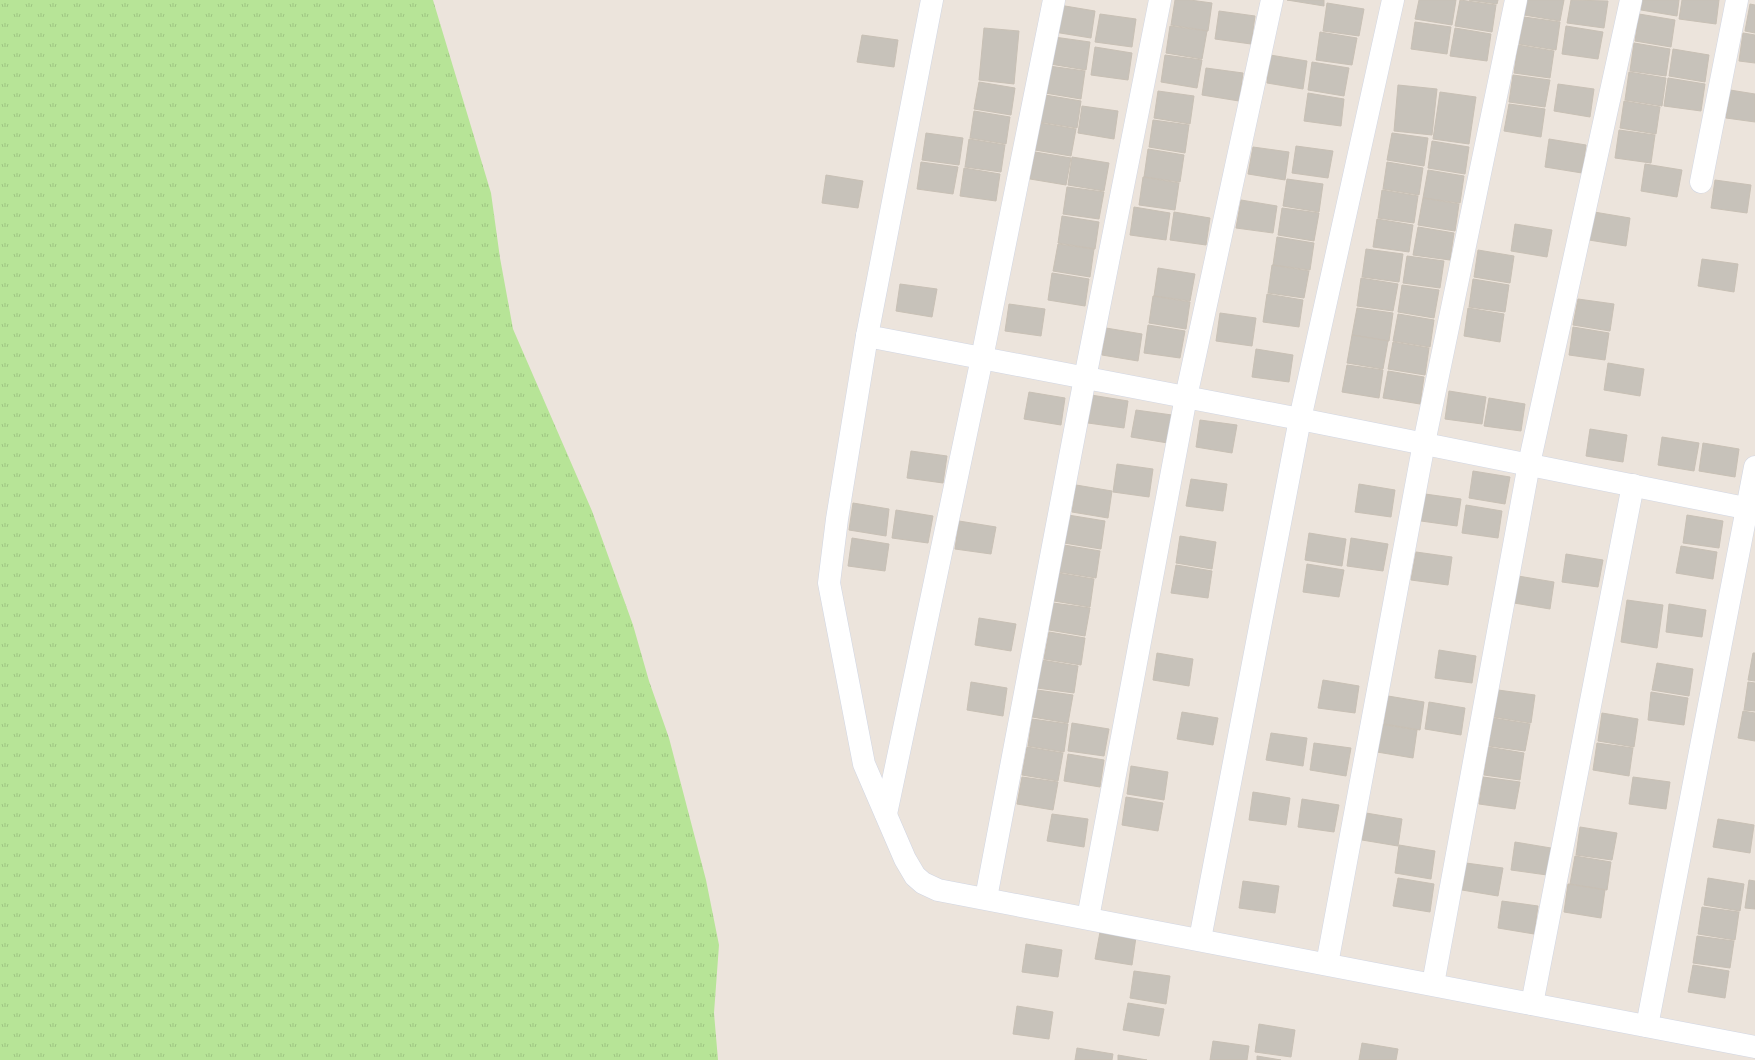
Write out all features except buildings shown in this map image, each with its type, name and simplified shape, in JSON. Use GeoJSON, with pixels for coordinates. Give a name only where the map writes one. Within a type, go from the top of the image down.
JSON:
{"type":"FeatureCollection","features":[{"type":"Feature","properties":{"kind":"street"},"geometry":{"type":"LineString","coordinates":[[932,0],[867,336],[837,519],[829,584],[864,764],[905,859],[915,876],[923,883],[938,890],[1200,939],[1755,1047]]}},
{"type":"Feature","properties":{"kind":"street"},"geometry":{"type":"LineString","coordinates":[[886,814],[982,358],[1054,0]]}},
{"type":"Feature","properties":{"kind":"street"},"geometry":{"type":"LineString","coordinates":[[986,898],[1085,378],[1160,0]]}},
{"type":"Feature","properties":{"kind":"street"},"geometry":{"type":"LineString","coordinates":[[1088,918],[1186,397],[1272,0]]}},
{"type":"Feature","properties":{"kind":"street"},"geometry":{"type":"LineString","coordinates":[[1200,939],[1300,419],[1393,0]]}},
{"type":"Feature","properties":{"kind":"street"},"geometry":{"type":"LineString","coordinates":[[1327,964],[1424,443],[1516,0]]}},
{"type":"Feature","properties":{"kind":"street"},"geometry":{"type":"LineString","coordinates":[[1433,984],[1529,464],[1631,0]]}},
{"type":"Feature","properties":{"kind":"street"},"geometry":{"type":"LineString","coordinates":[[1701,182],[1737,0]]}},
{"type":"Feature","properties":{"kind":"street"},"geometry":{"type":"LineString","coordinates":[[867,336],[1424,443],[1751,509]]}},
{"type":"Feature","properties":{"kind":"street"},"geometry":{"type":"LineString","coordinates":[[1647,1026],[1751,509],[1755,467]]}},
{"type":"Feature","properties":{"kind":"street"},"geometry":{"type":"LineString","coordinates":[[1532,1004],[1633,485]]}},
{"type":"Feature","properties":{"kind":"green space"},"geometry":{"type":"Polygon","coordinates":[[[0,0],[433,0],[491,193],[500,258],[513,329],[592,511],[633,625],[649,681],[669,738],[706,880],[719,945],[714,1013],[718,1060],[0,1060],[0,0]]]}}]}
